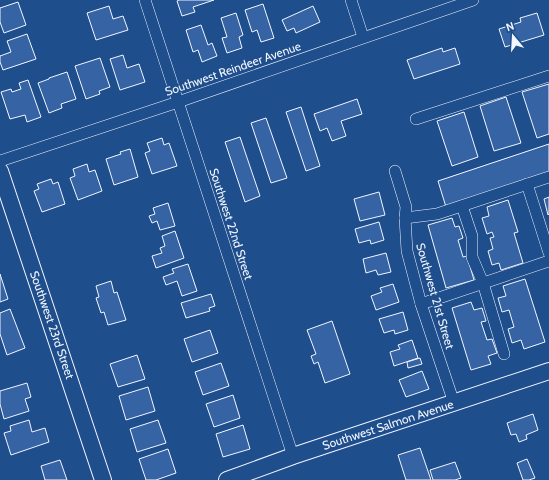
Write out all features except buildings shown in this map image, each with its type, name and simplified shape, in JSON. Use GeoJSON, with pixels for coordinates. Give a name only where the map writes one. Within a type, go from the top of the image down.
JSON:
{"type":"FeatureCollection","features":[{"type":"Feature","properties":{"kind":"main road","name":"Southwest 23rd Street"},"geometry":{"type":"LineString","coordinates":[[0,171],[104,480]]}},
{"type":"Feature","properties":{"kind":"main road","name":"Southwest Salmon Avenue"},"geometry":{"type":"LineString","coordinates":[[227,480],[294,456],[549,372]]}},
{"type":"Feature","properties":{"kind":"street","name":"Southwest 22nd Street"},"geometry":{"type":"LineString","coordinates":[[145,0],[294,456]]}},
{"type":"Feature","properties":{"kind":"street"},"geometry":{"type":"LineString","coordinates":[[351,0],[363,38]]}},
{"type":"Feature","properties":{"kind":"street","name":"Southwest Reindeer Avenue"},"geometry":{"type":"LineString","coordinates":[[0,161],[178,102],[473,0]]}},
{"type":"Feature","properties":{"kind":"street"},"geometry":{"type":"LineString","coordinates":[[416,119],[549,76]]}},
{"type":"Feature","properties":{"kind":"street","name":"Southwest 21st Street"},"geometry":{"type":"LineString","coordinates":[[395,171],[406,206],[405,218],[407,251],[421,304],[454,403]]}},
{"type":"Feature","properties":{"kind":"street"},"geometry":{"type":"LineString","coordinates":[[405,218],[436,214],[549,177]]}},
{"type":"Feature","properties":{"kind":"street"},"geometry":{"type":"LineString","coordinates":[[527,184],[549,253]]}},
{"type":"Feature","properties":{"kind":"street"},"geometry":{"type":"LineString","coordinates":[[462,206],[472,236],[472,257],[483,283],[504,354]]}},
{"type":"Feature","properties":{"kind":"street"},"geometry":{"type":"LineString","coordinates":[[421,304],[549,262]]}}]}
